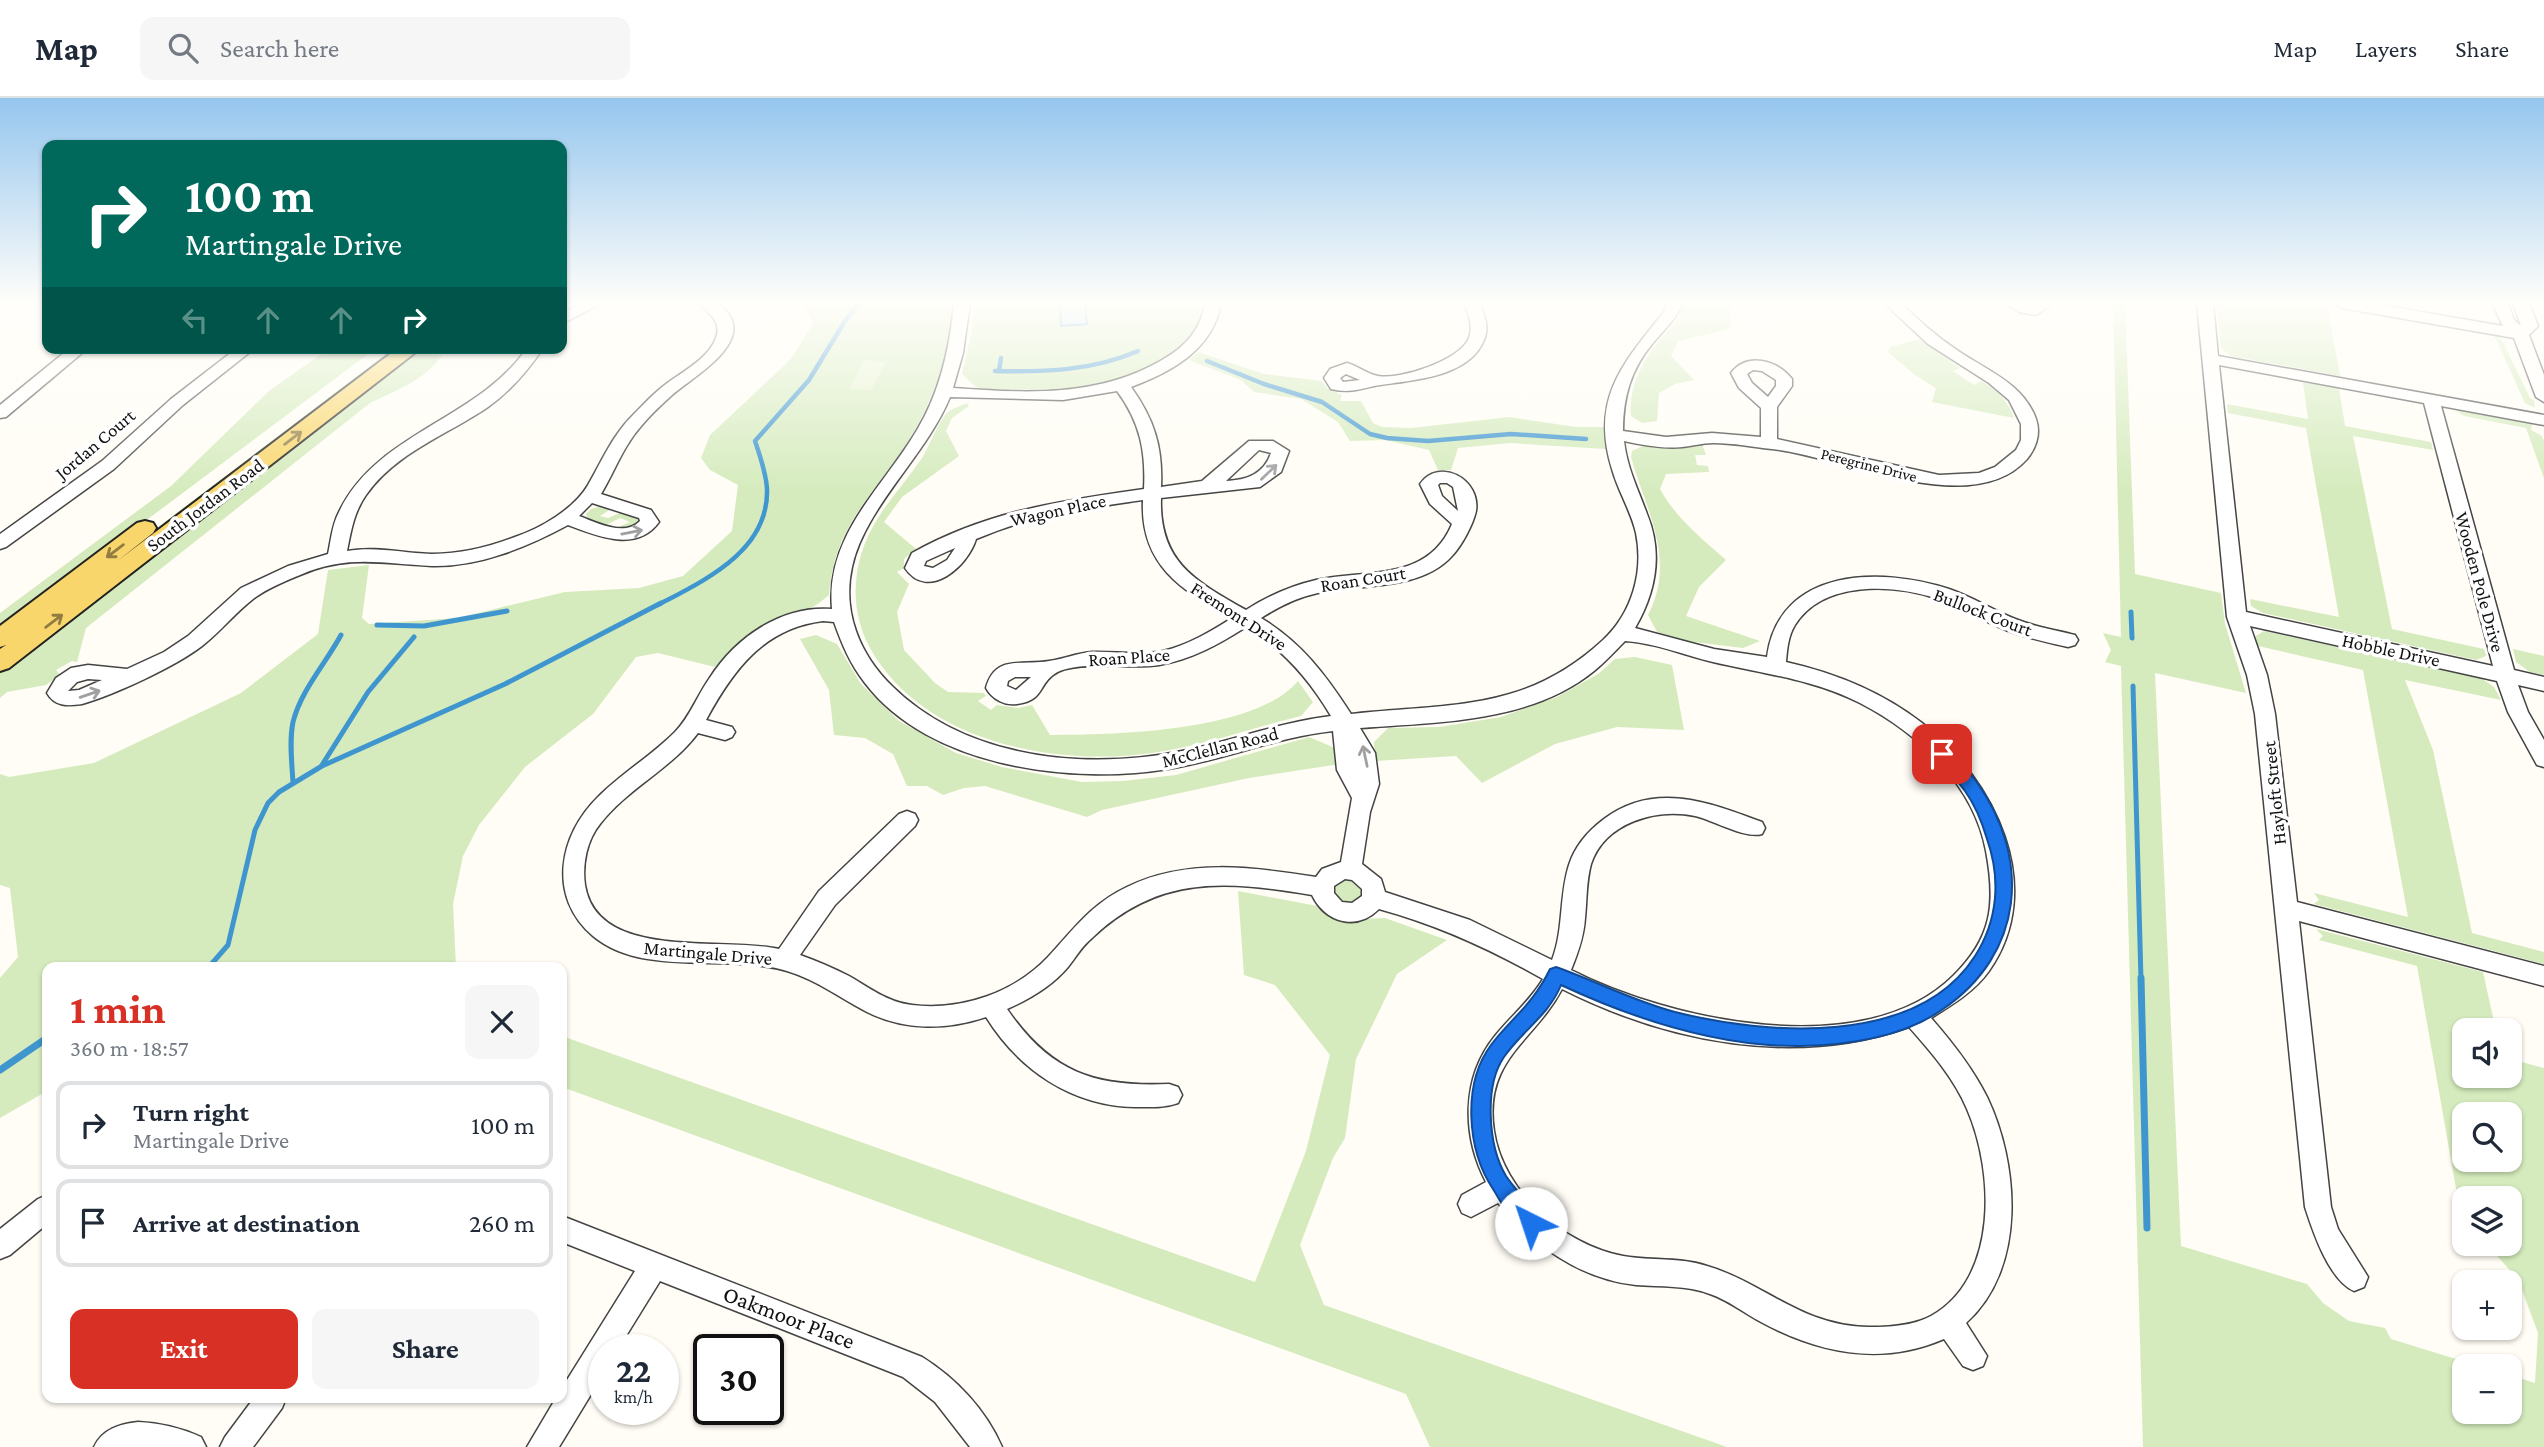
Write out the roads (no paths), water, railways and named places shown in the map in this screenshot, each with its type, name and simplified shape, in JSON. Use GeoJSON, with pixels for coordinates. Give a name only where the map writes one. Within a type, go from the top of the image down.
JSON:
{"type":"FeatureCollection","features":[{"type":"Feature","properties":{"kind":"main road","name":"South Jordan Road"},"geometry":{"type":"LineString","coordinates":[[0,638],[360,366]]}},
{"type":"Feature","properties":{"kind":"main road","name":"South Jordan Road"},"geometry":{"type":"LineString","coordinates":[[0,662],[388,366]]}},
{"type":"Feature","properties":{"kind":"street"},"geometry":{"type":"LineString","coordinates":[[0,413],[58,366]]}},
{"type":"Feature","properties":{"kind":"street","name":"Jordan Court"},"geometry":{"type":"LineString","coordinates":[[0,543],[108,465],[177,402],[224,366]]}},
{"type":"Feature","properties":{"kind":"street"},"geometry":{"type":"LineString","coordinates":[[336,558],[348,512],[373,476],[405,449],[486,401],[522,366]]}},
{"type":"Feature","properties":{"kind":"street"},"geometry":{"type":"LineString","coordinates":[[128,676],[186,648],[228,609],[260,586],[295,570],[336,558],[377,554],[434,560],[473,556],[517,544],[567,518],[590,497],[613,452],[636,422],[667,391],[701,366]]}},
{"type":"Feature","properties":{"kind":"street","name":"McClellan Road"},"geometry":{"type":"LineString","coordinates":[[952,366],[944,392],[908,458],[853,537],[842,580],[842,615],[850,640],[868,672],[902,706],[951,737],[1030,761],[1102,767],[1170,761],[1279,732],[1344,721],[1462,714],[1514,703],[1568,679],[1595,660],[1621,634],[1633,617],[1643,593],[1648,555],[1640,519],[1618,460],[1614,434],[1617,402],[1630,366]]}},
{"type":"Feature","properties":{"kind":"street"},"geometry":{"type":"LineString","coordinates":[[944,392],[1047,397],[1083,394],[1122,386],[1164,366]]}},
{"type":"Feature","properties":{"kind":"street"},"geometry":{"type":"LineString","coordinates":[[1375,381],[1406,379],[1429,373],[1442,366]]}},
{"type":"Feature","properties":{"kind":"street","name":"Peregrine Drive"},"geometry":{"type":"LineString","coordinates":[[1614,434],[1658,441],[1680,442],[1702,438],[1769,444],[1828,454],[1909,476],[1945,480],[1989,475],[2004,469],[2023,454],[2030,429],[2024,411],[2013,396],[1972,366]]}},
{"type":"Feature","properties":{"kind":"street","name":"Hayloft Street"},"geometry":{"type":"LineString","coordinates":[[2212,366],[2237,617],[2257,675],[2265,714],[2318,1207],[2328,1235],[2354,1278]]}},
{"type":"Feature","properties":{"kind":"street"},"geometry":{"type":"LineString","coordinates":[[2249,366],[2544,420]]}},
{"type":"Feature","properties":{"kind":"street"},"geometry":{"type":"LineString","coordinates":[[2533,366],[2544,397]]}},
{"type":"Feature","properties":{"kind":"street","name":"Fremont Drive"},"geometry":{"type":"LineString","coordinates":[[1122,386],[1141,414],[1149,437],[1153,464],[1153,534],[1165,560],[1203,594],[1246,617],[1282,641],[1322,683],[1344,721],[1345,757],[1350,783],[1361,795],[1358,836],[1350,870]]}},
{"type":"Feature","properties":{"kind":"street","name":"Wooden Pole Drive"},"geometry":{"type":"LineString","coordinates":[[2431,399],[2505,675],[2518,712],[2544,759]]}},
{"type":"Feature","properties":{"kind":"street"},"geometry":{"type":"LineString","coordinates":[[1769,407],[1769,444]]}},
{"type":"Feature","properties":{"kind":"street","name":"Wagon Place"},"geometry":{"type":"LineString","coordinates":[[967,537],[1027,513],[1067,504],[1206,486]]}},
{"type":"Feature","properties":{"kind":"street"},"geometry":{"type":"LineString","coordinates":[[567,518],[627,536],[643,530],[650,522],[645,514],[590,497]]}},
{"type":"Feature","properties":{"kind":"street","name":"Roan Court"},"geometry":{"type":"LineString","coordinates":[[1246,617],[1287,596],[1318,586],[1382,579],[1417,570],[1437,559],[1452,545],[1459,520]]}},
{"type":"Feature","properties":{"kind":"street","name":"Bullock Court"},"geometry":{"type":"LineString","coordinates":[[1776,664],[1780,637],[1794,612],[1818,595],[1864,584],[1893,584],[1926,589],[1959,600],[2014,626],[2068,640]]}},
{"type":"Feature","properties":{"kind":"street","name":"Martingale Drive"},"geometry":{"type":"LineString","coordinates":[[842,615],[828,626],[784,638],[757,652],[742,653],[718,680],[694,724],[667,751],[607,800],[592,817],[574,861],[573,884],[585,913],[601,930],[634,946],[663,951],[728,951],[784,960],[830,977],[880,1007],[905,1014],[953,1015],[991,1005],[1043,976],[1085,929],[1111,907],[1161,883],[1211,874],[1232,874],[1322,887]]}},
{"type":"Feature","properties":{"kind":"street","name":"Roan Place"},"geometry":{"type":"LineString","coordinates":[[1046,669],[1080,660],[1132,660],[1171,656],[1197,647],[1246,617]]}},
{"type":"Feature","properties":{"kind":"street","name":"Hobble Drive"},"geometry":{"type":"LineString","coordinates":[[2237,617],[2544,684]]}},
{"type":"Feature","properties":{"kind":"street"},"geometry":{"type":"LineString","coordinates":[[1374,898],[1455,924],[1556,975],[1646,1012],[1755,1035],[1801,1038],[1838,1036],[1879,1029],[1915,1016],[1942,1000],[1973,974],[1996,932],[2004,903],[2001,855],[1991,824],[1970,786],[1934,744],[1911,726],[1838,684],[1776,664],[1714,656],[1694,660],[1654,654],[1632,645],[1621,634]]}},
{"type":"Feature","properties":{"kind":"street"},"geometry":{"type":"LineString","coordinates":[[694,724],[725,732]]}},
{"type":"Feature","properties":{"kind":"street"},"geometry":{"type":"LineString","coordinates":[[1754,828],[1702,808],[1670,804],[1637,810],[1614,822],[1596,839],[1581,862],[1571,939],[1549,991],[1536,1010],[1497,1052],[1483,1086],[1481,1125],[1491,1165],[1501,1188],[1531,1223],[1571,1251],[1615,1268],[1700,1277],[1724,1286],[1812,1332],[1836,1339],[1884,1341],[1930,1332],[1948,1321],[1972,1297],[1990,1258],[1995,1233],[1997,1177],[1984,1121],[1970,1089],[1952,1061],[1915,1016]]}},
{"type":"Feature","properties":{"kind":"street"},"geometry":{"type":"LineString","coordinates":[[784,960],[827,898],[907,820]]}},
{"type":"Feature","properties":{"kind":"street"},"geometry":{"type":"LineString","coordinates":[[1350,870],[1370,880],[1374,898],[1358,912],[1342,912],[1324,900],[1322,887],[1332,874],[1350,870]]}},
{"type":"Feature","properties":{"kind":"street"},"geometry":{"type":"LineString","coordinates":[[2287,909],[2544,976]]}},
{"type":"Feature","properties":{"kind":"street"},"geometry":{"type":"LineString","coordinates":[[991,1005],[1000,1021],[1026,1049],[1054,1071],[1083,1087],[1128,1097],[1169,1094]]}},
{"type":"Feature","properties":{"kind":"street"},"geometry":{"type":"LineString","coordinates":[[1471,1204],[1501,1188]]}},
{"type":"Feature","properties":{"kind":"street"},"geometry":{"type":"LineString","coordinates":[[0,1246],[42,1212]]}},
{"type":"Feature","properties":{"kind":"street","name":"Oakmoor Place"},"geometry":{"type":"LineString","coordinates":[[567,1231],[893,1357],[922,1372],[951,1395],[987,1447]]}},
{"type":"Feature","properties":{"kind":"street"},"geometry":{"type":"LineString","coordinates":[[542,1447],[655,1264]]}},
{"type":"Feature","properties":{"kind":"street"},"geometry":{"type":"LineString","coordinates":[[1948,1321],[1973,1356]]}},
{"type":"Feature","properties":{"kind":"street"},"geometry":{"type":"LineString","coordinates":[[234,1447],[268,1403]]}},
{"type":"Feature","properties":{"kind":"street"},"geometry":{"type":"LineString","coordinates":[[109,1447],[125,1438],[148,1436],[191,1447]]}},
{"type":"Feature","properties":{"kind":"waterway"},"geometry":{"type":"LineString","coordinates":[[658,605],[714,574],[746,546],[757,530],[765,511],[767,489],[755,441],[809,380],[818,366]]}},
{"type":"Feature","properties":{"kind":"waterway"},"geometry":{"type":"LineString","coordinates":[[999,371],[1000,366]]}},
{"type":"Feature","properties":{"kind":"waterway"},"geometry":{"type":"LineString","coordinates":[[999,371],[1086,366]]}},
{"type":"Feature","properties":{"kind":"waterway"},"geometry":{"type":"LineString","coordinates":[[1219,366],[1264,384],[1322,402],[1370,434],[1387,438],[1428,441],[1511,434],[1586,439]]}},
{"type":"Feature","properties":{"kind":"waterway"},"geometry":{"type":"LineString","coordinates":[[213,962],[228,945],[255,830],[268,803],[279,792],[322,766],[505,684],[661,603]]}},
{"type":"Feature","properties":{"kind":"waterway"},"geometry":{"type":"LineString","coordinates":[[377,625],[424,626],[507,611]]}},
{"type":"Feature","properties":{"kind":"waterway"},"geometry":{"type":"LineString","coordinates":[[2131,612],[2132,638]]}},
{"type":"Feature","properties":{"kind":"waterway"},"geometry":{"type":"LineString","coordinates":[[293,783],[293,722],[308,688],[341,635]]}},
{"type":"Feature","properties":{"kind":"waterway"},"geometry":{"type":"LineString","coordinates":[[322,765],[368,692],[414,637]]}},
{"type":"Feature","properties":{"kind":"waterway"},"geometry":{"type":"LineString","coordinates":[[2133,686],[2141,980]]}},
{"type":"Feature","properties":{"kind":"waterway"},"geometry":{"type":"LineString","coordinates":[[2141,978],[2147,1228]]}},
{"type":"Feature","properties":{"kind":"waterway"},"geometry":{"type":"LineString","coordinates":[[0,1070],[42,1041]]}}]}
